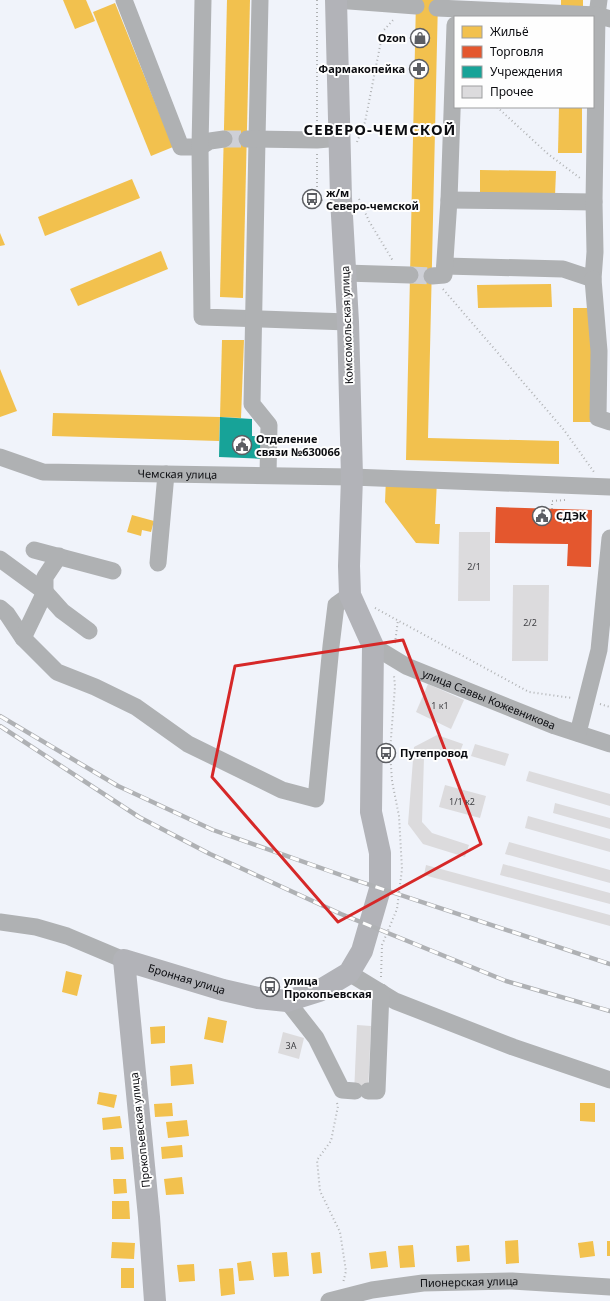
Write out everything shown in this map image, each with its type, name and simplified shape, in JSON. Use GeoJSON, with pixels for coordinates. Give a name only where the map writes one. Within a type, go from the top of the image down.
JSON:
{"type":"FeatureCollection","features":[{"type":"Feature","properties":{"kind":"main road","name":"Комсомольская улица"},"geometry":{"type":"LineString","coordinates":[[336,0],[348,141],[341,198],[348,322],[352,477],[349,566],[350,595],[373,646]]}},
{"type":"Feature","properties":{"kind":"main road","name":"Бронная улица"},"geometry":{"type":"LineString","coordinates":[[124,960],[223,990],[258,998],[287,1001],[319,991],[349,973],[362,952],[380,889],[380,853],[371,812],[373,646]]}},
{"type":"Feature","properties":{"kind":"main road","name":"Прокопьевская улица"},"geometry":{"type":"LineString","coordinates":[[124,960],[149,1218],[155,1301]]}},
{"type":"Feature","properties":{"kind":"street"},"geometry":{"type":"LineString","coordinates":[[124,0],[181,147],[200,147],[210,141],[224,139]]}},
{"type":"Feature","properties":{"kind":"street"},"geometry":{"type":"LineString","coordinates":[[204,0],[200,147],[202,317],[348,322]]}},
{"type":"Feature","properties":{"kind":"street"},"geometry":{"type":"LineString","coordinates":[[260,0],[252,139],[254,319],[252,404],[269,425],[268,475]]}},
{"type":"Feature","properties":{"kind":"street"},"geometry":{"type":"LineString","coordinates":[[336,0],[412,6]]}},
{"type":"Feature","properties":{"kind":"street"},"geometry":{"type":"LineString","coordinates":[[437,8],[602,11],[603,82],[594,195],[603,248],[593,279],[599,351],[598,418],[610,422]]}},
{"type":"Feature","properties":{"kind":"street"},"geometry":{"type":"LineString","coordinates":[[454,50],[448,200],[438,271],[563,269],[593,279]]}},
{"type":"Feature","properties":{"kind":"street"},"geometry":{"type":"LineString","coordinates":[[252,139],[348,141]]}},
{"type":"Feature","properties":{"kind":"street"},"geometry":{"type":"LineString","coordinates":[[448,200],[594,195]]}},
{"type":"Feature","properties":{"kind":"street"},"geometry":{"type":"LineString","coordinates":[[345,273],[406,275]]}},
{"type":"Feature","properties":{"kind":"street","name":"Чемская улица"},"geometry":{"type":"LineString","coordinates":[[3,459],[43,472],[352,477],[607,487]]}},
{"type":"Feature","properties":{"kind":"street"},"geometry":{"type":"LineString","coordinates":[[158,563],[166,474]]}},
{"type":"Feature","properties":{"kind":"street"},"geometry":{"type":"LineString","coordinates":[[578,733],[600,650],[610,538]]}},
{"type":"Feature","properties":{"kind":"street"},"geometry":{"type":"LineString","coordinates":[[34,550],[113,571]]}},
{"type":"Feature","properties":{"kind":"street"},"geometry":{"type":"LineString","coordinates":[[23,638],[45,592],[46,577],[59,556]]}},
{"type":"Feature","properties":{"kind":"street"},"geometry":{"type":"LineString","coordinates":[[0,559],[45,592],[62,610],[89,631]]}},
{"type":"Feature","properties":{"kind":"street"},"geometry":{"type":"LineString","coordinates":[[0,608],[7,614],[23,638],[57,672],[95,687],[136,707],[188,744],[282,790],[316,798],[336,605],[350,595]]}},
{"type":"Feature","properties":{"kind":"street","name":"улица Саввы Кожевникова"},"geometry":{"type":"LineString","coordinates":[[373,646],[406,666],[555,726],[610,744]]}},
{"type":"Feature","properties":{"kind":"street","name":"Бронная улица"},"geometry":{"type":"LineString","coordinates":[[0,922],[36,927],[67,936],[124,960]]}},
{"type":"Feature","properties":{"kind":"street"},"geometry":{"type":"LineString","coordinates":[[349,973],[395,1001],[506,1044],[610,1080]]}},
{"type":"Feature","properties":{"kind":"street"},"geometry":{"type":"LineString","coordinates":[[287,1001],[316,1038],[342,1090],[377,1091],[381,992]]}},
{"type":"Feature","properties":{"kind":"street","name":"Пионерская улица"},"geometry":{"type":"LineString","coordinates":[[335,1300],[372,1290],[423,1283],[512,1281],[610,1287]]}},
{"type":"Feature","properties":{"kind":"path"},"geometry":{"type":"LineString","coordinates":[[317,0],[317,200]]}},
{"type":"Feature","properties":{"kind":"path"},"geometry":{"type":"LineString","coordinates":[[348,141],[365,122],[383,31],[412,6]]}},
{"type":"Feature","properties":{"kind":"path"},"geometry":{"type":"LineString","coordinates":[[498,108],[594,195]]}},
{"type":"Feature","properties":{"kind":"path"},"geometry":{"type":"LineString","coordinates":[[358,196],[369,221],[406,275]]}},
{"type":"Feature","properties":{"kind":"path"},"geometry":{"type":"LineString","coordinates":[[438,271],[564,430],[607,487]]}},
{"type":"Feature","properties":{"kind":"path"},"geometry":{"type":"LineString","coordinates":[[552,508],[552,501],[569,500]]}},
{"type":"Feature","properties":{"kind":"path"},"geometry":{"type":"LineString","coordinates":[[350,595],[529,692],[586,700],[610,707]]}},
{"type":"Feature","properties":{"kind":"path"},"geometry":{"type":"LineString","coordinates":[[381,992],[380,966],[382,945],[397,909],[402,869],[399,816],[392,781],[390,750],[395,686],[394,659],[398,620]]}},
{"type":"Feature","properties":{"kind":"path"},"geometry":{"type":"LineString","coordinates":[[335,1099],[338,1106],[331,1141],[317,1160],[320,1191],[340,1232],[346,1271],[335,1300]]}},
{"type":"Feature","properties":{"kind":"highlighted area"},"geometry":{"type":"Polygon","coordinates":[[[403,640],[481,844],[338,922],[212,777],[235,666],[403,640]]]}},
{"type":"Feature","properties":{"kind":"building: Жильё"},"geometry":{"type":"Polygon","coordinates":[[[63,0],[86,0],[95,21],[75,29],[63,0]]]}},
{"type":"Feature","properties":{"kind":"building: Жильё"},"geometry":{"type":"Polygon","coordinates":[[[227,0],[250,0],[243,298],[220,297],[227,0]]]}},
{"type":"Feature","properties":{"kind":"building: Жильё"},"geometry":{"type":"Polygon","coordinates":[[[416,0],[438,0],[428,438],[559,441],[559,464],[406,460],[416,0]]]}},
{"type":"Feature","properties":{"kind":"building: Жильё"},"geometry":{"type":"Polygon","coordinates":[[[561,0],[583,0],[583,8],[561,8],[561,0]]]}},
{"type":"Feature","properties":{"kind":"building: Жильё"},"geometry":{"type":"Polygon","coordinates":[[[115,3],[173,147],[151,156],[93,12],[115,3]]]}},
{"type":"Feature","properties":{"kind":"building: Жильё"},"geometry":{"type":"Polygon","coordinates":[[[559,108],[582,108],[582,153],[558,153],[559,108]]]}},
{"type":"Feature","properties":{"kind":"building: Жильё"},"geometry":{"type":"Polygon","coordinates":[[[480,170],[556,171],[555,196],[480,194],[480,170]]]}},
{"type":"Feature","properties":{"kind":"building: Жильё"},"geometry":{"type":"Polygon","coordinates":[[[132,179],[140,198],[45,236],[38,217],[132,179]]]}},
{"type":"Feature","properties":{"kind":"building: Жильё"},"geometry":{"type":"Polygon","coordinates":[[[0,233],[5,245],[0,246],[0,233]]]}},
{"type":"Feature","properties":{"kind":"building: Жильё"},"geometry":{"type":"Polygon","coordinates":[[[161,251],[168,269],[78,306],[70,289],[161,251]]]}},
{"type":"Feature","properties":{"kind":"building: Жильё"},"geometry":{"type":"Polygon","coordinates":[[[551,284],[552,307],[478,308],[477,285],[551,284]]]}},
{"type":"Feature","properties":{"kind":"building: Жильё"},"geometry":{"type":"Polygon","coordinates":[[[573,308],[592,308],[592,422],[573,422],[573,308]]]}},
{"type":"Feature","properties":{"kind":"building: Жильё"},"geometry":{"type":"Polygon","coordinates":[[[222,340],[244,340],[241,418],[220,417],[222,340]]]}},
{"type":"Feature","properties":{"kind":"building: Жильё"},"geometry":{"type":"Polygon","coordinates":[[[0,369],[17,411],[0,417],[0,369]]]}},
{"type":"Feature","properties":{"kind":"building: Жильё"},"geometry":{"type":"Polygon","coordinates":[[[53,413],[220,417],[219,441],[52,436],[53,413]]]}},
{"type":"Feature","properties":{"kind":"building: Жильё"},"geometry":{"type":"Polygon","coordinates":[[[386,478],[437,480],[435,524],[440,524],[439,544],[416,543],[385,502],[386,478]]]}},
{"type":"Feature","properties":{"kind":"building: Жильё"},"geometry":{"type":"Polygon","coordinates":[[[132,515],[154,521],[151,532],[142,530],[141,536],[127,532],[132,515]]]}},
{"type":"Feature","properties":{"kind":"building: Жильё"},"geometry":{"type":"Polygon","coordinates":[[[66,971],[82,975],[77,996],[62,992],[66,971]]]}},
{"type":"Feature","properties":{"kind":"building: Жильё"},"geometry":{"type":"Polygon","coordinates":[[[208,1017],[227,1021],[223,1043],[204,1039],[208,1017]]]}},
{"type":"Feature","properties":{"kind":"building: Жильё"},"geometry":{"type":"Polygon","coordinates":[[[165,1026],[165,1043],[151,1044],[150,1027],[165,1026]]]}},
{"type":"Feature","properties":{"kind":"building: Жильё"},"geometry":{"type":"Polygon","coordinates":[[[192,1064],[194,1084],[171,1086],[170,1066],[192,1064]]]}},
{"type":"Feature","properties":{"kind":"building: Жильё"},"geometry":{"type":"Polygon","coordinates":[[[99,1092],[117,1095],[114,1108],[97,1104],[99,1092]]]}},
{"type":"Feature","properties":{"kind":"building: Жильё"},"geometry":{"type":"Polygon","coordinates":[[[172,1103],[173,1116],[155,1117],[154,1104],[172,1103]]]}},
{"type":"Feature","properties":{"kind":"building: Жильё"},"geometry":{"type":"Polygon","coordinates":[[[580,1103],[595,1103],[595,1122],[580,1121],[580,1103]]]}},
{"type":"Feature","properties":{"kind":"building: Жильё"},"geometry":{"type":"Polygon","coordinates":[[[120,1116],[122,1128],[103,1130],[102,1118],[120,1116]]]}},
{"type":"Feature","properties":{"kind":"building: Жильё"},"geometry":{"type":"Polygon","coordinates":[[[187,1120],[189,1136],[168,1138],[166,1122],[187,1120]]]}},
{"type":"Feature","properties":{"kind":"building: Жильё"},"geometry":{"type":"Polygon","coordinates":[[[182,1145],[183,1157],[162,1159],[161,1147],[182,1145]]]}},
{"type":"Feature","properties":{"kind":"building: Жильё"},"geometry":{"type":"Polygon","coordinates":[[[110,1147],[123,1147],[124,1159],[111,1160],[110,1147]]]}},
{"type":"Feature","properties":{"kind":"building: Жильё"},"geometry":{"type":"Polygon","coordinates":[[[182,1177],[184,1194],[166,1195],[164,1179],[182,1177]]]}},
{"type":"Feature","properties":{"kind":"building: Жильё"},"geometry":{"type":"Polygon","coordinates":[[[113,1179],[126,1179],[127,1193],[114,1194],[113,1179]]]}},
{"type":"Feature","properties":{"kind":"building: Жильё"},"geometry":{"type":"Polygon","coordinates":[[[112,1201],[129,1201],[130,1219],[112,1219],[112,1201]]]}},
{"type":"Feature","properties":{"kind":"building: Жильё"},"geometry":{"type":"Polygon","coordinates":[[[518,1240],[519,1263],[506,1264],[505,1241],[518,1240]]]}},
{"type":"Feature","properties":{"kind":"building: Жильё"},"geometry":{"type":"Polygon","coordinates":[[[593,1241],[595,1256],[580,1258],[578,1243],[593,1241]]]}},
{"type":"Feature","properties":{"kind":"building: Жильё"},"geometry":{"type":"Polygon","coordinates":[[[607,1241],[610,1241],[610,1256],[607,1256],[607,1241]]]}},
{"type":"Feature","properties":{"kind":"building: Жильё"},"geometry":{"type":"Polygon","coordinates":[[[112,1242],[135,1243],[134,1259],[111,1258],[112,1242]]]}},
{"type":"Feature","properties":{"kind":"building: Жильё"},"geometry":{"type":"Polygon","coordinates":[[[413,1245],[415,1267],[400,1268],[398,1246],[413,1245]]]}},
{"type":"Feature","properties":{"kind":"building: Жильё"},"geometry":{"type":"Polygon","coordinates":[[[469,1245],[470,1261],[457,1262],[456,1246],[469,1245]]]}},
{"type":"Feature","properties":{"kind":"building: Жильё"},"geometry":{"type":"Polygon","coordinates":[[[386,1251],[388,1267],[371,1269],[369,1253],[386,1251]]]}},
{"type":"Feature","properties":{"kind":"building: Жильё"},"geometry":{"type":"Polygon","coordinates":[[[287,1252],[289,1276],[274,1277],[272,1253],[287,1252]]]}},
{"type":"Feature","properties":{"kind":"building: Жильё"},"geometry":{"type":"Polygon","coordinates":[[[320,1252],[322,1273],[313,1274],[311,1253],[320,1252]]]}},
{"type":"Feature","properties":{"kind":"building: Жильё"},"geometry":{"type":"Polygon","coordinates":[[[251,1261],[254,1280],[239,1281],[237,1263],[251,1261]]]}},
{"type":"Feature","properties":{"kind":"building: Жильё"},"geometry":{"type":"Polygon","coordinates":[[[194,1264],[195,1281],[179,1282],[177,1265],[194,1264]]]}},
{"type":"Feature","properties":{"kind":"building: Жильё"},"geometry":{"type":"Polygon","coordinates":[[[121,1268],[134,1268],[134,1288],[121,1288],[121,1268]]]}},
{"type":"Feature","properties":{"kind":"building: Жильё"},"geometry":{"type":"Polygon","coordinates":[[[233,1268],[235,1294],[221,1296],[219,1269],[233,1268]]]}},
{"type":"Feature","properties":{"kind":"building: Торговля"},"geometry":{"type":"Polygon","coordinates":[[[496,507],[592,510],[591,567],[567,566],[568,544],[495,543],[496,507]]]}},
{"type":"Feature","properties":{"kind":"building: Учреждения"},"geometry":{"type":"Polygon","coordinates":[[[220,417],[252,419],[252,436],[265,437],[265,459],[219,457],[220,417]]]}},
{"type":"Feature","properties":{"kind":"building: Прочее"},"geometry":{"type":"Polygon","coordinates":[[[459,532],[490,532],[490,601],[458,601],[459,532]]]}},
{"type":"Feature","properties":{"kind":"building: Прочее"},"geometry":{"type":"Polygon","coordinates":[[[513,585],[549,585],[548,661],[512,661],[513,585]]]}},
{"type":"Feature","properties":{"kind":"building: Прочее"},"geometry":{"type":"Polygon","coordinates":[[[428,684],[464,700],[451,729],[416,712],[428,684]]]}},
{"type":"Feature","properties":{"kind":"building: Прочее"},"geometry":{"type":"Polygon","coordinates":[[[437,735],[463,744],[458,757],[436,749],[424,757],[422,822],[432,833],[469,845],[465,857],[423,844],[408,824],[414,747],[437,735]]]}},
{"type":"Feature","properties":{"kind":"building: Прочее"},"geometry":{"type":"Polygon","coordinates":[[[475,744],[509,754],[505,766],[471,756],[475,744]]]}},
{"type":"Feature","properties":{"kind":"building: Прочее"},"geometry":{"type":"Polygon","coordinates":[[[529,771],[610,794],[610,806],[526,781],[529,771]]]}},
{"type":"Feature","properties":{"kind":"building: Прочее"},"geometry":{"type":"Polygon","coordinates":[[[445,785],[486,796],[480,818],[439,807],[445,785]]]}},
{"type":"Feature","properties":{"kind":"building: Прочее"},"geometry":{"type":"Polygon","coordinates":[[[555,803],[610,818],[610,829],[553,813],[555,803]]]}},
{"type":"Feature","properties":{"kind":"building: Прочее"},"geometry":{"type":"Polygon","coordinates":[[[528,816],[610,839],[610,852],[525,828],[528,816]]]}},
{"type":"Feature","properties":{"kind":"building: Прочее"},"geometry":{"type":"Polygon","coordinates":[[[509,842],[610,870],[610,883],[505,854],[509,842]]]}},
{"type":"Feature","properties":{"kind":"building: Прочее"},"geometry":{"type":"Polygon","coordinates":[[[503,864],[610,893],[610,904],[500,875],[503,864]]]}},
{"type":"Feature","properties":{"kind":"building: Прочее"},"geometry":{"type":"Polygon","coordinates":[[[426,865],[610,915],[610,926],[424,875],[426,865]]]}},
{"type":"Feature","properties":{"kind":"building: Прочее"},"geometry":{"type":"Polygon","coordinates":[[[357,1025],[371,1026],[368,1094],[354,1094],[357,1025]]]}},
{"type":"Feature","properties":{"kind":"building: Прочее"},"geometry":{"type":"Polygon","coordinates":[[[283,1032],[304,1038],[299,1059],[278,1053],[283,1032]]]}},
{"type":"Feature","properties":{"kind":"tunnel"},"geometry":{"type":"LineString","coordinates":[[224,139],[247,139]]}},
{"type":"Feature","properties":{"kind":"tunnel"},"geometry":{"type":"LineString","coordinates":[[410,275],[432,276]]}},
{"type":"Feature","properties":{"kind":"railway"},"geometry":{"type":"LineString","coordinates":[[0,716],[118,786],[213,830],[355,880],[610,964]]}},
{"type":"Feature","properties":{"kind":"railway"},"geometry":{"type":"LineString","coordinates":[[0,726],[139,817],[210,854],[341,914],[506,981],[610,1011]]}},
{"type":"Feature","properties":{"kind":"place","name":"Ozon"},"geometry":{"type":"Point","coordinates":[420,38]}},
{"type":"Feature","properties":{"kind":"place","name":"Фармакопейка"},"geometry":{"type":"Point","coordinates":[419,69]}},
{"type":"Feature","properties":{"kind":"place","name":"ж/м Северо-чемской"},"geometry":{"type":"Point","coordinates":[312,199]}},
{"type":"Feature","properties":{"kind":"place","name":"Отделение связи №630066"},"geometry":{"type":"Point","coordinates":[242,445]}},
{"type":"Feature","properties":{"kind":"place","name":"СДЭК"},"geometry":{"type":"Point","coordinates":[542,516]}},
{"type":"Feature","properties":{"kind":"place","name":"Путепровод"},"geometry":{"type":"Point","coordinates":[386,753]}},
{"type":"Feature","properties":{"kind":"place","name":"улица Прокопьевская"},"geometry":{"type":"Point","coordinates":[270,987]}},
{"type":"Feature","properties":{"kind":"district","name":"СЕВЕРО-ЧЕМСКОЙ"},"geometry":{"type":"Point","coordinates":[380,130]}}]}
